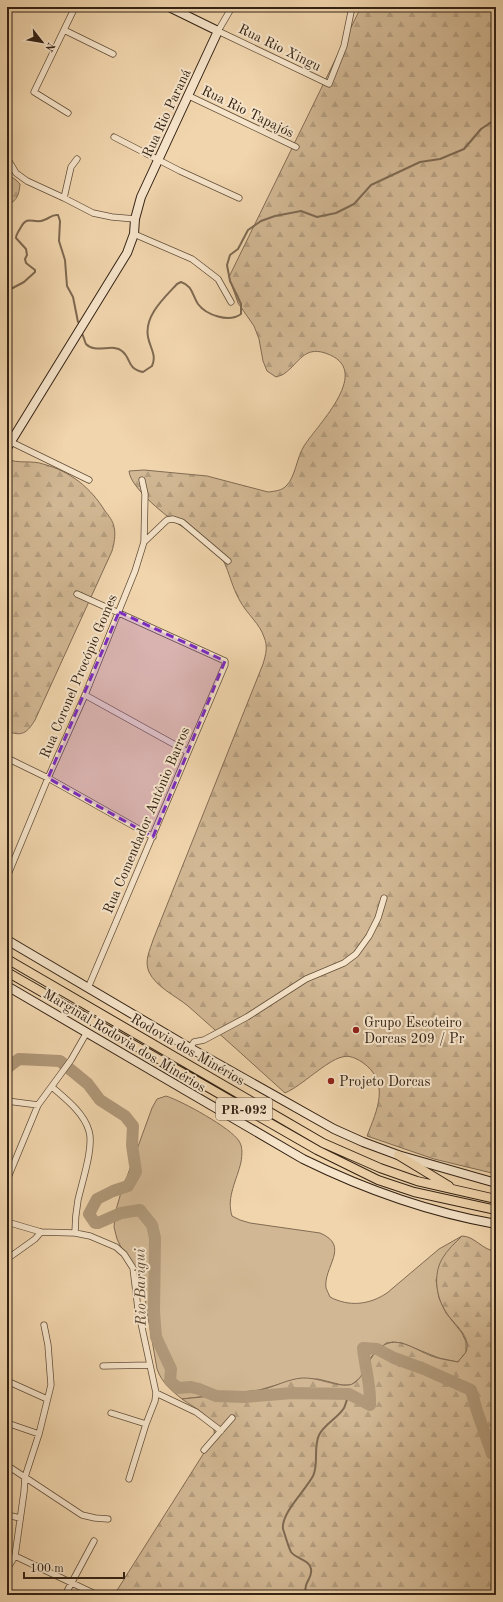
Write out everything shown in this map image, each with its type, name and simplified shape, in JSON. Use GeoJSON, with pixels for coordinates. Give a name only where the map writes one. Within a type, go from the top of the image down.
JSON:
{"type":"FeatureCollection","features":[{"type":"Feature","properties":{"kind":"main road","name":"Rua Rio Xingu"},"geometry":{"type":"LineString","coordinates":[[169,7],[218,31]]}},
{"type":"Feature","properties":{"kind":"main road","name":"Rua Rio Paraná"},"geometry":{"type":"LineString","coordinates":[[9,445],[118,270],[127,253],[134,234],[135,219],[141,197],[218,31]]}},
{"type":"Feature","properties":{"kind":"main road","name":"Marginal Rodovia dos Minérios"},"geometry":{"type":"LineString","coordinates":[[7,940],[190,1048],[334,1129],[398,1155],[496,1183]]}},
{"type":"Feature","properties":{"kind":"main road","name":"Rodovia dos Minérios"},"geometry":{"type":"LineString","coordinates":[[7,959],[323,1143],[380,1168],[417,1180],[496,1199]]}},
{"type":"Feature","properties":{"kind":"main road","name":"Rodovia dos Minérios"},"geometry":{"type":"LineString","coordinates":[[7,972],[310,1146],[378,1180],[414,1192],[496,1210]]}},
{"type":"Feature","properties":{"kind":"main road","name":"Marginal Rodovia dos Minérios"},"geometry":{"type":"LineString","coordinates":[[7,986],[273,1143],[327,1170],[376,1191],[420,1206],[451,1215],[496,1224]]}},
{"type":"Feature","properties":{"kind":"main road"},"geometry":{"type":"LineString","coordinates":[[398,1155],[456,1190]]}},
{"type":"Feature","properties":{"kind":"street"},"geometry":{"type":"LineString","coordinates":[[68,113],[34,92],[75,7]]}},
{"type":"Feature","properties":{"kind":"street","name":"Rua Rio Paraná"},"geometry":{"type":"LineString","coordinates":[[218,31],[232,7]]}},
{"type":"Feature","properties":{"kind":"street","name":"Rua Rio Xingu"},"geometry":{"type":"LineString","coordinates":[[218,31],[329,84],[344,46],[352,7]]}},
{"type":"Feature","properties":{"kind":"street"},"geometry":{"type":"LineString","coordinates":[[64,30],[113,54]]}},
{"type":"Feature","properties":{"kind":"street","name":"Rua Rio Tapajós"},"geometry":{"type":"LineString","coordinates":[[189,96],[296,147]]}},
{"type":"Feature","properties":{"kind":"street"},"geometry":{"type":"LineString","coordinates":[[114,136],[159,160],[239,198]]}},
{"type":"Feature","properties":{"kind":"street"},"geometry":{"type":"LineString","coordinates":[[7,158],[16,173],[27,181],[93,213],[112,217],[135,219]]}},
{"type":"Feature","properties":{"kind":"street"},"geometry":{"type":"LineString","coordinates":[[64,198],[71,167],[77,159]]}},
{"type":"Feature","properties":{"kind":"street"},"geometry":{"type":"LineString","coordinates":[[134,234],[192,259],[218,279],[231,302]]}},
{"type":"Feature","properties":{"kind":"street"},"geometry":{"type":"LineString","coordinates":[[9,445],[89,480]]}},
{"type":"Feature","properties":{"kind":"street","name":"Rua Coronel Procópio Gomes"},"geometry":{"type":"LineString","coordinates":[[7,877],[48,778],[85,695],[135,571],[144,542],[145,494],[142,480]]}},
{"type":"Feature","properties":{"kind":"street"},"geometry":{"type":"LineString","coordinates":[[144,542],[168,520],[173,519],[182,522],[228,561]]}},
{"type":"Feature","properties":{"kind":"street"},"geometry":{"type":"LineString","coordinates":[[78,594],[119,612]]}},
{"type":"Feature","properties":{"kind":"street","name":"Rua Comendador Antônio Barros"},"geometry":{"type":"LineString","coordinates":[[88,988],[225,665],[225,661],[119,612]]}},
{"type":"Feature","properties":{"kind":"street"},"geometry":{"type":"LineString","coordinates":[[85,695],[188,752]]}},
{"type":"Feature","properties":{"kind":"street"},"geometry":{"type":"LineString","coordinates":[[11,760],[48,778],[153,837]]}},
{"type":"Feature","properties":{"kind":"street"},"geometry":{"type":"LineString","coordinates":[[190,1048],[194,1042],[204,1040],[247,1017],[306,979],[344,963],[356,954],[369,936],[378,918],[384,898]]}},
{"type":"Feature","properties":{"kind":"street"},"geometry":{"type":"LineString","coordinates":[[7,1180],[38,1105],[71,1060],[87,1032]]}},
{"type":"Feature","properties":{"kind":"street"},"geometry":{"type":"LineString","coordinates":[[52,1087],[77,1111],[86,1124],[90,1136],[88,1156],[78,1201],[74,1233]]}},
{"type":"Feature","properties":{"kind":"street"},"geometry":{"type":"LineString","coordinates":[[7,1101],[38,1105]]}},
{"type":"Feature","properties":{"kind":"street"},"geometry":{"type":"LineString","coordinates":[[7,1222],[41,1232],[74,1233],[90,1236],[116,1247],[124,1254],[133,1268],[138,1309],[156,1393],[155,1401],[129,1478]]}},
{"type":"Feature","properties":{"kind":"street"},"geometry":{"type":"LineString","coordinates":[[7,1259],[35,1239],[41,1232]]}},
{"type":"Feature","properties":{"kind":"street"},"geometry":{"type":"LineString","coordinates":[[7,1569],[15,1556],[25,1477],[39,1434],[51,1385],[48,1345],[44,1325]]}},
{"type":"Feature","properties":{"kind":"street"},"geometry":{"type":"LineString","coordinates":[[104,1366],[150,1364]]}},
{"type":"Feature","properties":{"kind":"street"},"geometry":{"type":"LineString","coordinates":[[7,1381],[47,1399]]}},
{"type":"Feature","properties":{"kind":"street"},"geometry":{"type":"LineString","coordinates":[[156,1393],[196,1412],[221,1431]]}},
{"type":"Feature","properties":{"kind":"street"},"geometry":{"type":"LineString","coordinates":[[111,1413],[146,1424]]}},
{"type":"Feature","properties":{"kind":"street"},"geometry":{"type":"LineString","coordinates":[[204,1450],[232,1418]]}},
{"type":"Feature","properties":{"kind":"street"},"geometry":{"type":"LineString","coordinates":[[7,1422],[39,1434]]}},
{"type":"Feature","properties":{"kind":"street"},"geometry":{"type":"LineString","coordinates":[[8,1468],[25,1477],[82,1515],[108,1519]]}},
{"type":"Feature","properties":{"kind":"street"},"geometry":{"type":"LineString","coordinates":[[7,1515],[20,1518]]}},
{"type":"Feature","properties":{"kind":"street"},"geometry":{"type":"LineString","coordinates":[[65,1595],[94,1541]]}},
{"type":"Feature","properties":{"kind":"street"},"geometry":{"type":"LineString","coordinates":[[15,1556],[93,1593]]}},
{"type":"Feature","properties":{"kind":"highlighted area"},"geometry":{"type":"Polygon","coordinates":[[[119,612],[225,661],[153,837],[48,778],[119,612]]]}},
{"type":"Feature","properties":{"kind":"green space"},"geometry":{"type":"Polygon","coordinates":[[[361,7],[496,7],[496,1174],[434,1159],[367,1136],[375,1116],[379,1097],[379,1087],[371,1070],[355,1058],[345,1056],[336,1059],[285,1093],[188,1006],[156,982],[149,972],[147,964],[153,940],[263,664],[266,647],[262,632],[240,601],[225,563],[216,549],[210,542],[177,523],[151,502],[136,486],[129,471],[144,470],[207,476],[268,492],[281,490],[290,481],[304,446],[330,411],[338,397],[344,384],[345,371],[339,361],[325,353],[318,351],[307,354],[284,374],[276,377],[267,371],[254,326],[238,303],[229,277],[361,7]]]}},
{"type":"Feature","properties":{"kind":"green space"},"geometry":{"type":"Polygon","coordinates":[[[7,174],[20,184],[17,197],[13,202],[7,205],[7,174]]]}},
{"type":"Feature","properties":{"kind":"green space"},"geometry":{"type":"Polygon","coordinates":[[[7,459],[39,463],[53,467],[71,476],[93,495],[112,521],[115,533],[112,551],[35,720],[27,731],[20,734],[7,731],[7,459]]]}},
{"type":"Feature","properties":{"kind":"green space"},"geometry":{"type":"Polygon","coordinates":[[[166,1096],[183,1103],[217,1122],[239,1141],[242,1148],[242,1157],[231,1195],[230,1209],[232,1216],[250,1223],[320,1233],[329,1238],[334,1244],[334,1258],[326,1280],[326,1288],[330,1297],[344,1302],[359,1303],[380,1297],[387,1293],[439,1249],[462,1236],[453,1245],[436,1280],[439,1298],[446,1313],[462,1333],[466,1342],[466,1352],[458,1362],[439,1358],[402,1343],[393,1342],[386,1343],[371,1357],[360,1378],[351,1385],[342,1385],[318,1379],[294,1380],[259,1390],[182,1399],[171,1389],[161,1378],[157,1369],[144,1294],[117,1239],[114,1227],[116,1210],[120,1196],[152,1108],[157,1099],[166,1096]]]}},
{"type":"Feature","properties":{"kind":"green space"},"geometry":{"type":"Polygon","coordinates":[[[462,1236],[471,1238],[487,1249],[496,1251],[496,1592],[466,1595],[114,1595],[214,1437],[214,1430],[209,1419],[199,1410],[182,1399],[261,1390],[302,1378],[314,1379],[338,1385],[349,1385],[354,1383],[361,1376],[372,1357],[381,1347],[388,1343],[395,1342],[408,1345],[436,1358],[458,1362],[466,1352],[466,1341],[461,1330],[449,1317],[440,1300],[437,1286],[437,1272],[442,1259],[462,1236]]]}},
{"type":"Feature","properties":{"kind":"waterway"},"geometry":{"type":"LineString","coordinates":[[81,332],[86,344],[90,347],[118,349],[125,354],[134,368],[143,372],[152,366],[154,358],[148,337],[149,322],[156,308],[177,284],[181,282],[188,286],[198,304],[212,314],[224,318],[236,317],[241,314],[241,304],[230,281],[227,265],[230,255],[238,249],[248,230],[261,221],[275,216],[301,211],[317,217],[336,213],[354,204],[371,185],[420,162],[440,159],[464,149],[481,129],[496,119]]}},
{"type":"Feature","properties":{"kind":"waterway"},"geometry":{"type":"LineString","coordinates":[[7,291],[24,282],[35,272],[35,270],[26,263],[26,249],[16,238],[21,227],[26,221],[29,220],[40,221],[58,215],[60,221],[59,241],[65,260],[67,286],[73,297],[78,322]]}},
{"type":"Feature","properties":{"kind":"waterway","name":"Rio Barigui"},"geometry":{"type":"LineString","coordinates":[[7,1068],[19,1059],[60,1061],[88,1084],[100,1100],[125,1116],[133,1126],[132,1145],[136,1172],[128,1186],[97,1199],[89,1214],[95,1223],[98,1223],[121,1213],[140,1210],[152,1225],[155,1238],[154,1312],[156,1337],[171,1369],[170,1381],[178,1388],[191,1387],[216,1396],[245,1397],[292,1393],[349,1394],[370,1405],[369,1383],[363,1348],[377,1349],[394,1358],[424,1369],[471,1390],[492,1454],[496,1455]]}},
{"type":"Feature","properties":{"kind":"waterway"},"geometry":{"type":"LineString","coordinates":[[306,1595],[305,1590],[311,1575],[311,1569],[306,1562],[291,1552],[283,1529],[283,1523],[294,1502],[313,1476],[316,1466],[316,1445],[321,1431],[341,1412],[345,1406],[349,1394]]}},
{"type":"Feature","properties":{"kind":"place","name":"Grupo Escoteiro Dorcas 209 / Pr"},"geometry":{"type":"Point","coordinates":[356,1030]}},
{"type":"Feature","properties":{"kind":"place","name":"Projeto Dorcas"},"geometry":{"type":"Point","coordinates":[331,1081]}}]}
